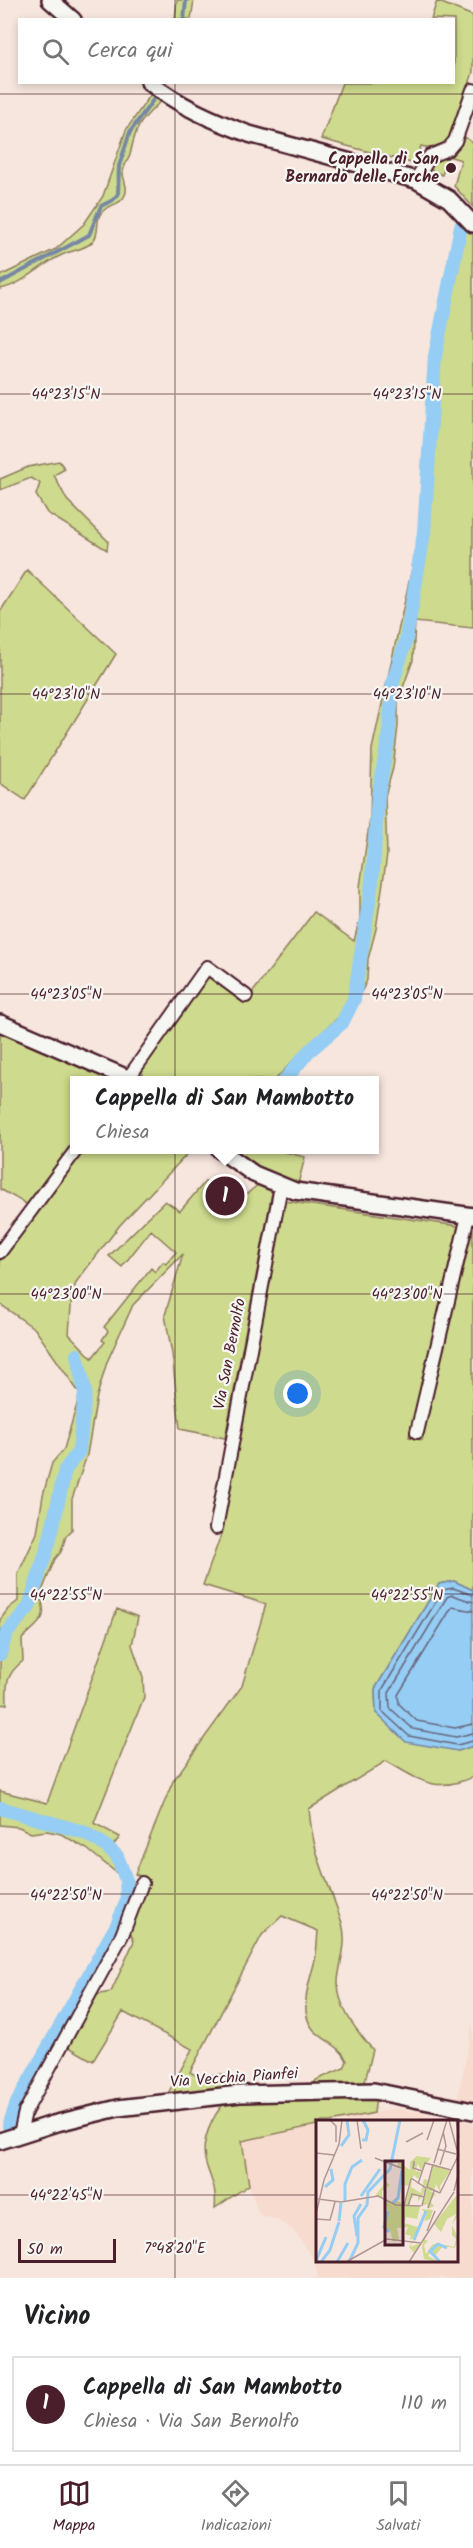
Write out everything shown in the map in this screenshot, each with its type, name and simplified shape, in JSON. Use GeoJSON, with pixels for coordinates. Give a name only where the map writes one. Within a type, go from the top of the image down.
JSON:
{"type":"FeatureCollection","features":[{"type":"Feature","properties":{"kind":"street"},"geometry":{"type":"LineString","coordinates":[[50,0],[71,18]]}},
{"type":"Feature","properties":{"kind":"street"},"geometry":{"type":"LineString","coordinates":[[157,88],[201,115],[249,134],[416,180],[449,199],[473,224]]}},
{"type":"Feature","properties":{"kind":"street"},"geometry":{"type":"LineString","coordinates":[[416,180],[427,160],[448,149],[454,141],[473,90]]}},
{"type":"Feature","properties":{"kind":"street"},"geometry":{"type":"LineString","coordinates":[[132,1076],[207,967],[246,996]]}},
{"type":"Feature","properties":{"kind":"street"},"geometry":{"type":"LineString","coordinates":[[0,1023],[120,1076]]}},
{"type":"Feature","properties":{"kind":"street"},"geometry":{"type":"LineString","coordinates":[[0,1252],[72,1154]]}},
{"type":"Feature","properties":{"kind":"street"},"geometry":{"type":"LineString","coordinates":[[227,1154],[249,1171],[281,1186],[310,1194],[471,1216],[417,1432]]}},
{"type":"Feature","properties":{"kind":"street","name":"Via San Bernolfo"},"geometry":{"type":"LineString","coordinates":[[216,1528],[281,1186]]}},
{"type":"Feature","properties":{"kind":"street"},"geometry":{"type":"LineString","coordinates":[[20,2134],[25,2112],[122,1935],[142,1883]]}},
{"type":"Feature","properties":{"kind":"street","name":"Via Vecchia Pianfei"},"geometry":{"type":"LineString","coordinates":[[0,2141],[74,2118],[136,2104],[251,2093],[374,2091],[473,2111]]}},
{"type":"Feature","properties":{"kind":"shaded area"},"geometry":{"type":"Polygon","coordinates":[[[473,2021],[473,2105],[457,2102],[473,2021]]]}},
{"type":"Feature","properties":{"kind":"shaded area"},"geometry":{"type":"Polygon","coordinates":[[[397,2108],[458,2120],[340,2120],[397,2108]]]}},
{"type":"Feature","properties":{"kind":"shaded area"},"geometry":{"type":"Polygon","coordinates":[[[458,2120],[473,2123],[473,2278],[318,2278],[314,2260],[293,2230],[258,2212],[249,2185],[241,2141],[316,2125],[316,2263],[458,2263],[458,2120]]]}},
{"type":"Feature","properties":{"kind":"green space"},"geometry":{"type":"Polygon","coordinates":[[[177,0],[194,0],[191,18],[175,18],[177,0]]]}},
{"type":"Feature","properties":{"kind":"green space"},"geometry":{"type":"Polygon","coordinates":[[[437,1],[473,16],[473,72],[455,129],[446,143],[433,149],[421,146],[415,164],[321,139],[342,84],[455,84],[455,18],[431,18],[437,1]]]}},
{"type":"Feature","properties":{"kind":"green space"},"geometry":{"type":"Polygon","coordinates":[[[151,94],[161,101],[143,120],[134,137],[130,155],[123,170],[125,195],[121,201],[100,214],[97,234],[93,241],[84,248],[55,258],[17,283],[0,289],[0,276],[56,249],[84,224],[103,196],[126,130],[151,94]]]}},
{"type":"Feature","properties":{"kind":"green space"},"geometry":{"type":"Polygon","coordinates":[[[465,137],[473,143],[473,207],[454,186],[461,160],[448,156],[442,175],[429,169],[437,160],[457,147],[465,137]]]}},
{"type":"Feature","properties":{"kind":"green space"},"geometry":{"type":"Polygon","coordinates":[[[459,217],[473,235],[473,628],[415,622],[413,660],[398,701],[398,726],[393,768],[385,796],[387,855],[376,929],[368,959],[367,980],[358,999],[279,1076],[144,1076],[143,1066],[208,973],[246,1001],[314,912],[354,941],[360,918],[360,887],[370,818],[372,749],[420,532],[432,352],[459,217]]]}},
{"type":"Feature","properties":{"kind":"green space"},"geometry":{"type":"Polygon","coordinates":[[[59,461],[65,469],[54,475],[67,500],[108,541],[107,550],[47,513],[36,495],[40,483],[31,478],[0,490],[0,479],[28,467],[59,461]]]}},
{"type":"Feature","properties":{"kind":"green space"},"geometry":{"type":"Polygon","coordinates":[[[27,570],[116,654],[25,800],[0,783],[0,612],[27,570]]]}},
{"type":"Feature","properties":{"kind":"green space"},"geometry":{"type":"Polygon","coordinates":[[[0,1028],[102,1076],[70,1076],[70,1149],[28,1205],[0,1189],[0,1028]]]}},
{"type":"Feature","properties":{"kind":"green space"},"geometry":{"type":"Polygon","coordinates":[[[80,1154],[187,1154],[120,1225],[77,1281],[72,1293],[69,1334],[92,1358],[105,1342],[102,1340],[108,1331],[104,1327],[151,1268],[155,1272],[176,1252],[151,1230],[122,1267],[109,1256],[165,1201],[180,1211],[205,1182],[209,1181],[223,1184],[214,1191],[226,1211],[260,1183],[273,1188],[225,1438],[180,1429],[172,1354],[165,1315],[183,1254],[133,1305],[107,1362],[97,1396],[87,1455],[72,1499],[72,1530],[66,1536],[40,1596],[43,1616],[22,1639],[23,1661],[13,1670],[8,1680],[7,1704],[0,1705],[0,1620],[18,1601],[18,1574],[37,1533],[43,1495],[52,1463],[64,1449],[80,1394],[35,1329],[0,1304],[0,1261],[80,1154]]]}},
{"type":"Feature","properties":{"kind":"green space"},"geometry":{"type":"Polygon","coordinates":[[[235,1154],[293,1154],[305,1157],[298,1184],[257,1169],[235,1154]]]}},
{"type":"Feature","properties":{"kind":"green space"},"geometry":{"type":"Polygon","coordinates":[[[285,1201],[458,1226],[409,1437],[422,1440],[473,1228],[473,1590],[454,1581],[439,1584],[375,1689],[376,1713],[458,1751],[473,1746],[473,1777],[448,1784],[428,1783],[386,1761],[309,1809],[318,1855],[342,1923],[344,1948],[339,1973],[339,1994],[342,2005],[353,2024],[373,2050],[364,2085],[312,2087],[316,2080],[344,2068],[347,2061],[336,2047],[313,2029],[306,2013],[306,1995],[316,1957],[318,1931],[282,1916],[262,1935],[190,2072],[197,2076],[224,2074],[230,2079],[231,2091],[166,2097],[192,2049],[123,2012],[93,2061],[67,2046],[95,1995],[111,1992],[134,1941],[129,1930],[149,1880],[135,1874],[173,1781],[242,1686],[266,1604],[203,1585],[222,1532],[285,1201]]]}},
{"type":"Feature","properties":{"kind":"green space"},"geometry":{"type":"Polygon","coordinates":[[[117,1609],[138,1617],[132,1645],[143,1677],[144,1697],[94,1823],[120,1837],[111,1848],[123,1863],[118,1874],[87,1849],[61,1834],[47,1831],[31,1833],[19,1827],[0,1825],[0,1791],[47,1803],[117,1609]]]}},
{"type":"Feature","properties":{"kind":"green space"},"geometry":{"type":"Polygon","coordinates":[[[376,2096],[374,2113],[340,2120],[316,2120],[316,2125],[242,2141],[249,2185],[215,2208],[215,2192],[205,2158],[205,2140],[212,2121],[228,2099],[376,2096]]]}},
{"type":"Feature","properties":{"kind":"water"},"geometry":{"type":"Polygon","coordinates":[[[454,1581],[473,1590],[473,1746],[458,1751],[406,1742],[376,1713],[375,1689],[439,1584],[454,1581]]]}},
{"type":"Feature","properties":{"kind":"waterway"},"geometry":{"type":"LineString","coordinates":[[184,18],[186,0]]}},
{"type":"Feature","properties":{"kind":"waterway"},"geometry":{"type":"LineString","coordinates":[[0,283],[89,235],[101,206],[113,200],[118,194],[119,166],[130,132],[158,93]]}},
{"type":"Feature","properties":{"kind":"waterway"},"geometry":{"type":"LineString","coordinates":[[288,1076],[308,1052],[342,1023],[354,999],[372,883],[378,796],[388,741],[393,682],[406,640],[424,533],[435,356],[461,226]]}},
{"type":"Feature","properties":{"kind":"waterway"},"geometry":{"type":"LineString","coordinates":[[0,1654],[6,1634],[29,1607],[50,1539],[65,1470],[79,1451],[85,1392],[77,1355]]}},
{"type":"Feature","properties":{"kind":"waterway"},"geometry":{"type":"LineString","coordinates":[[0,1808],[83,1832],[103,1844],[117,1856],[126,1880],[127,1900],[118,1923],[17,2103],[9,2126]]}},
{"type":"Feature","properties":{"kind":"place","name":"Cappella di San Bernardo delle Forche"},"geometry":{"type":"Point","coordinates":[451,168]}},
{"type":"Feature","properties":{"kind":"place","name":"Cappella di San Mambotto"},"geometry":{"type":"Point","coordinates":[225,1196]}}]}
